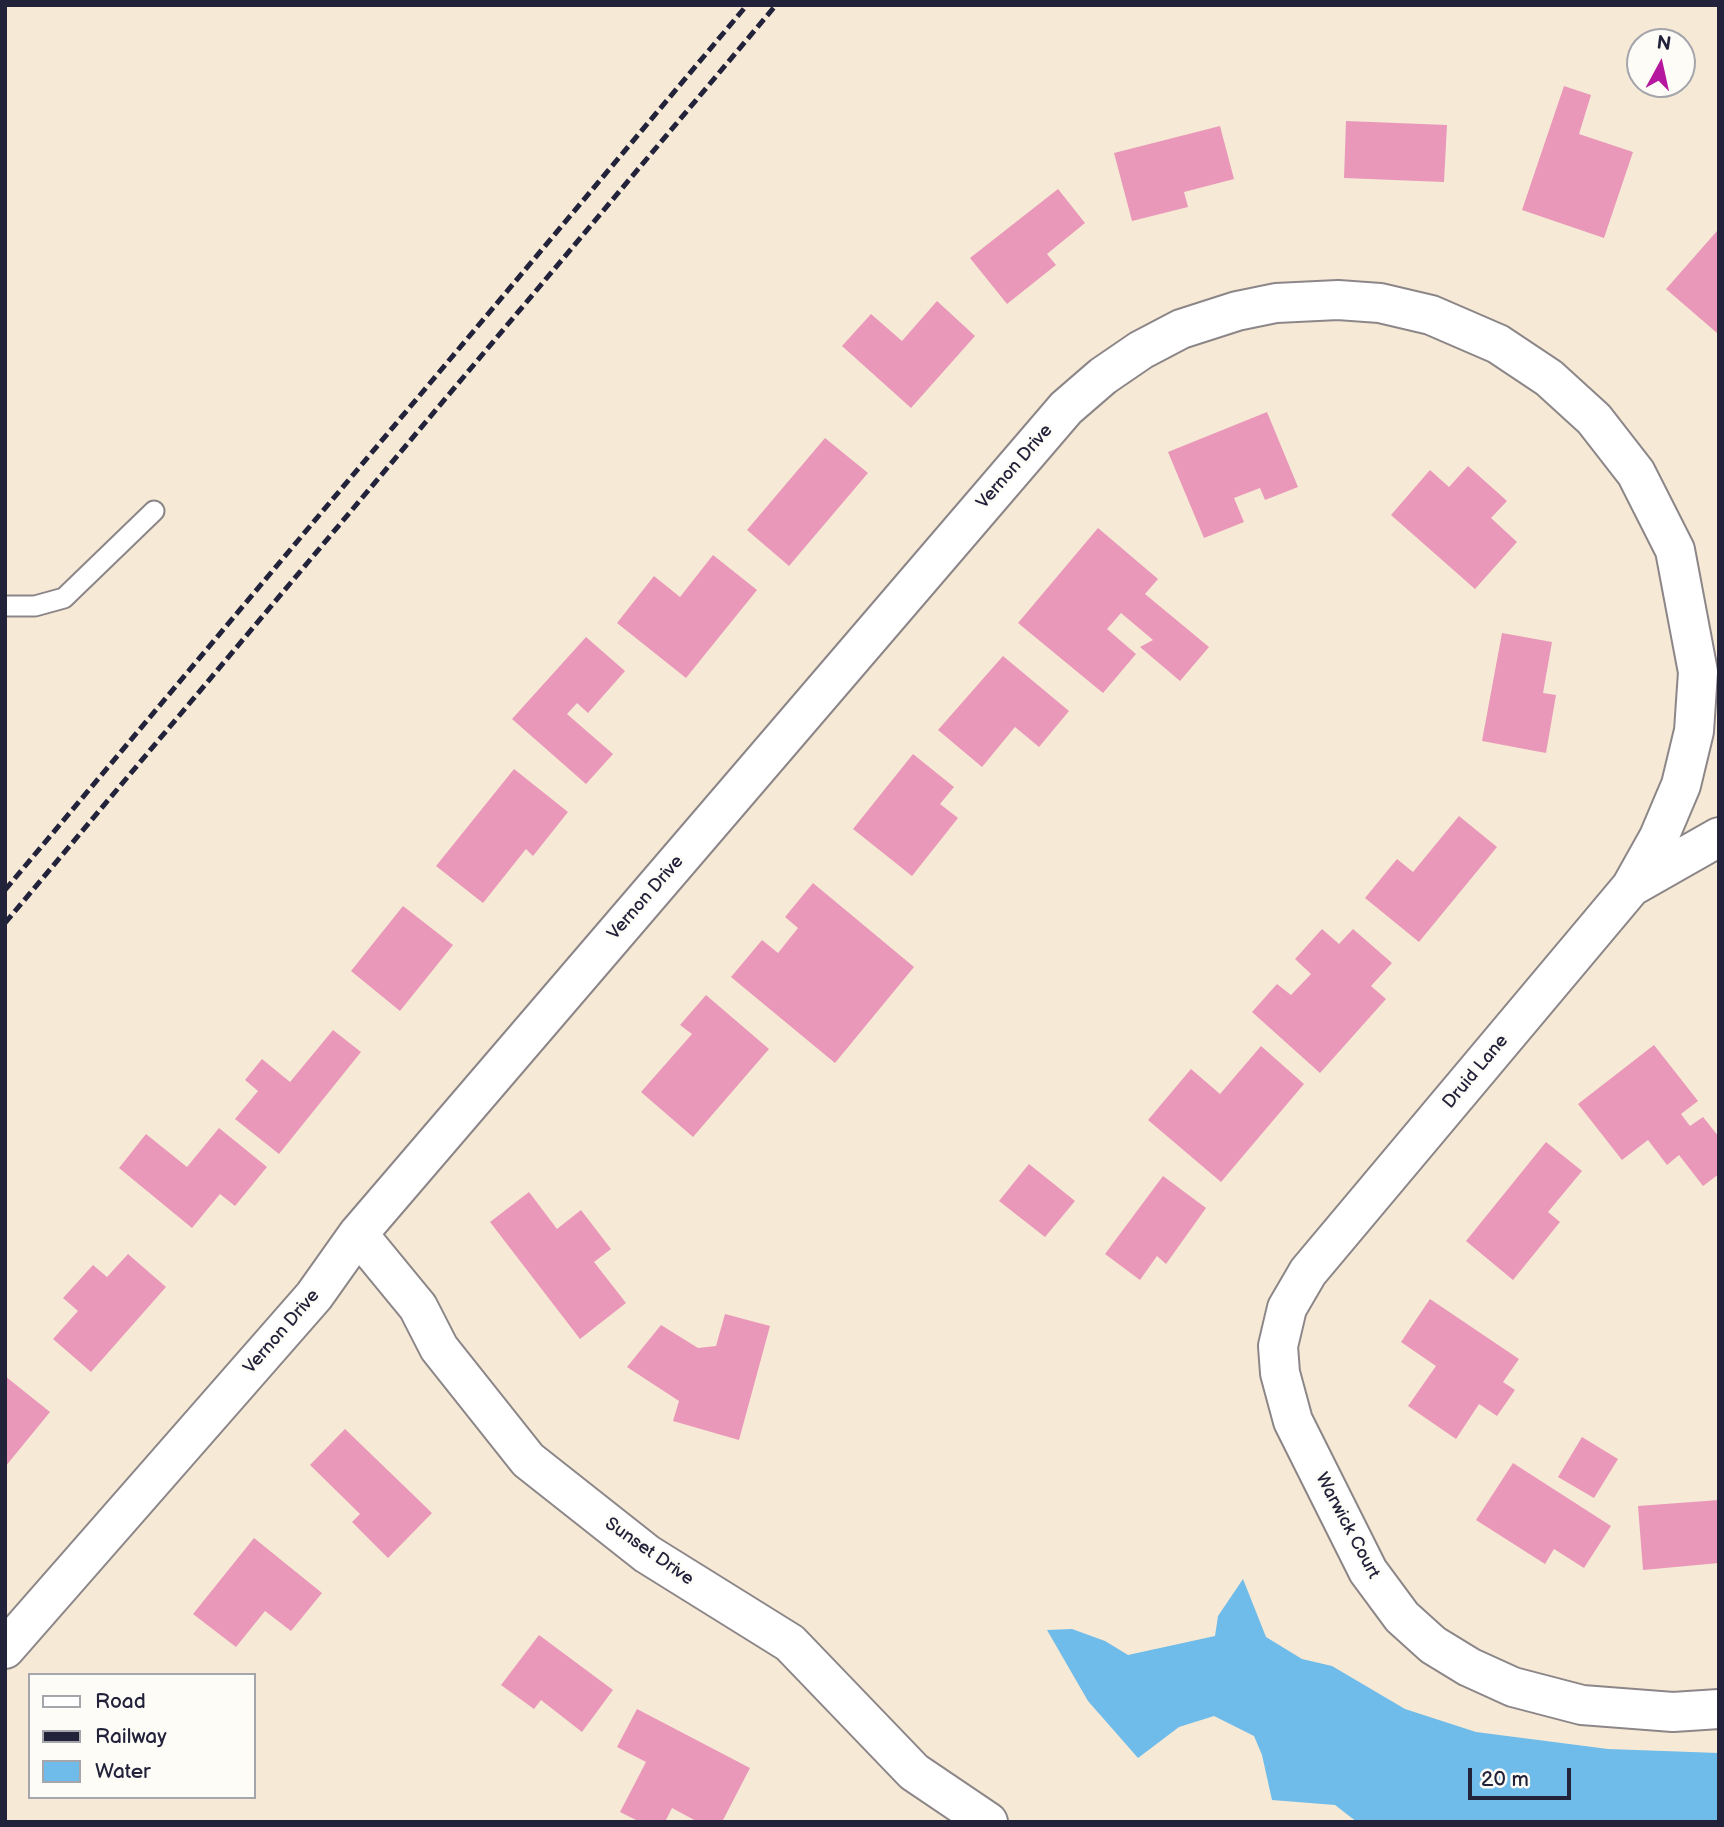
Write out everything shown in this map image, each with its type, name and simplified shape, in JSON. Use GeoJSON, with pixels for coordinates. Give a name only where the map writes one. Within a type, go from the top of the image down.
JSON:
{"type":"FeatureCollection","features":[{"type":"Feature","properties":{"kind":"street","name":"Vernon Drive"},"geometry":{"type":"LineString","coordinates":[[5,1649],[314,1296],[358,1234],[1066,408],[1103,376],[1141,350],[1192,326],[1276,303],[1338,300],[1380,303],[1431,315],[1498,344],[1549,378],[1594,419],[1636,473],[1675,550],[1708,687],[1693,731],[1681,785],[1659,838],[1631,887]]}},
{"type":"Feature","properties":{"kind":"street","name":"Druid Lane"},"geometry":{"type":"LineString","coordinates":[[1278,1346],[1287,1308],[1308,1272],[1631,887],[1719,837]]}},
{"type":"Feature","properties":{"kind":"street","name":"Sunset Drive"},"geometry":{"type":"LineString","coordinates":[[358,1234],[418,1307],[439,1348],[528,1460],[647,1555],[790,1643],[914,1772],[988,1822]]}},
{"type":"Feature","properties":{"kind":"street","name":"Warwick Court"},"geometry":{"type":"LineString","coordinates":[[1278,1346],[1280,1373],[1293,1420],[1368,1571],[1402,1618],[1433,1645],[1469,1667],[1513,1687],[1582,1705],[1673,1712],[1719,1709]]}},
{"type":"Feature","properties":{"kind":"lane"},"geometry":{"type":"LineString","coordinates":[[5,606],[35,606],[64,598],[154,511]]}},
{"type":"Feature","properties":{"kind":"water"},"geometry":{"type":"Polygon","coordinates":[[[1243,1579],[1266,1637],[1302,1659],[1332,1666],[1405,1709],[1476,1732],[1608,1749],[1719,1753],[1719,1822],[1357,1822],[1335,1805],[1272,1800],[1262,1755],[1254,1736],[1214,1716],[1179,1727],[1138,1758],[1088,1701],[1047,1630],[1072,1629],[1105,1641],[1128,1655],[1215,1636],[1218,1616],[1243,1579]]]}},
{"type":"Feature","properties":{"kind":"building"},"geometry":{"type":"Polygon","coordinates":[[[1564,86],[1591,95],[1579,134],[1633,152],[1604,238],[1522,210],[1564,86]]]}},
{"type":"Feature","properties":{"kind":"building"},"geometry":{"type":"Polygon","coordinates":[[[1346,121],[1447,125],[1444,182],[1344,178],[1346,121]]]}},
{"type":"Feature","properties":{"kind":"building"},"geometry":{"type":"Polygon","coordinates":[[[1220,126],[1234,179],[1184,192],[1188,207],[1132,221],[1114,153],[1220,126]]]}},
{"type":"Feature","properties":{"kind":"building"},"geometry":{"type":"Polygon","coordinates":[[[1058,189],[1085,223],[1047,254],[1056,265],[1007,304],[970,258],[1058,189]]]}},
{"type":"Feature","properties":{"kind":"building"},"geometry":{"type":"Polygon","coordinates":[[[1717,231],[1719,331],[1717,333],[1666,289],[1717,231]]]}},
{"type":"Feature","properties":{"kind":"building"},"geometry":{"type":"Polygon","coordinates":[[[937,301],[975,336],[911,408],[842,346],[871,314],[902,341],[937,301]]]}},
{"type":"Feature","properties":{"kind":"building"},"geometry":{"type":"Polygon","coordinates":[[[1267,412],[1298,487],[1265,500],[1260,488],[1234,498],[1244,522],[1204,538],[1168,452],[1267,412]]]}},
{"type":"Feature","properties":{"kind":"building"},"geometry":{"type":"Polygon","coordinates":[[[825,438],[868,473],[789,566],[747,530],[825,438]]]}},
{"type":"Feature","properties":{"kind":"building"},"geometry":{"type":"Polygon","coordinates":[[[1468,466],[1507,501],[1491,518],[1517,542],[1475,589],[1391,515],[1430,470],[1449,487],[1468,466]]]}},
{"type":"Feature","properties":{"kind":"building"},"geometry":{"type":"Polygon","coordinates":[[[1098,528],[1158,579],[1145,594],[1209,647],[1180,681],[1140,647],[1153,640],[1121,613],[1107,629],[1136,654],[1103,693],[1018,623],[1098,528]]]}},
{"type":"Feature","properties":{"kind":"building"},"geometry":{"type":"Polygon","coordinates":[[[713,555],[757,590],[686,678],[617,623],[654,576],[680,597],[713,555]]]}},
{"type":"Feature","properties":{"kind":"building"},"geometry":{"type":"Polygon","coordinates":[[[1502,633],[1552,642],[1543,693],[1556,695],[1546,753],[1482,741],[1502,633]]]}},
{"type":"Feature","properties":{"kind":"building"},"geometry":{"type":"Polygon","coordinates":[[[586,637],[625,671],[588,713],[577,703],[567,714],[613,754],[586,784],[512,719],[586,637]]]}},
{"type":"Feature","properties":{"kind":"building"},"geometry":{"type":"Polygon","coordinates":[[[1003,656],[1069,711],[1039,747],[1015,727],[982,767],[938,730],[1003,656]]]}},
{"type":"Feature","properties":{"kind":"building"},"geometry":{"type":"Polygon","coordinates":[[[913,754],[954,787],[940,804],[958,818],[912,876],[853,829],[913,754]]]}},
{"type":"Feature","properties":{"kind":"building"},"geometry":{"type":"Polygon","coordinates":[[[514,769],[568,812],[533,856],[526,849],[483,903],[436,866],[514,769]]]}},
{"type":"Feature","properties":{"kind":"building"},"geometry":{"type":"Polygon","coordinates":[[[1459,816],[1497,847],[1419,942],[1365,898],[1397,859],[1413,872],[1459,816]]]}},
{"type":"Feature","properties":{"kind":"building"},"geometry":{"type":"Polygon","coordinates":[[[813,883],[914,967],[835,1063],[731,977],[762,940],[778,953],[798,928],[785,917],[813,883]]]}},
{"type":"Feature","properties":{"kind":"building"},"geometry":{"type":"Polygon","coordinates":[[[403,906],[453,945],[400,1011],[351,971],[403,906]]]}},
{"type":"Feature","properties":{"kind":"building"},"geometry":{"type":"Polygon","coordinates":[[[1322,929],[1339,944],[1353,929],[1392,963],[1371,986],[1386,999],[1320,1073],[1252,1012],[1277,984],[1291,995],[1311,974],[1295,959],[1322,929]]]}},
{"type":"Feature","properties":{"kind":"building"},"geometry":{"type":"Polygon","coordinates":[[[706,995],[769,1049],[693,1137],[641,1092],[692,1034],[680,1025],[706,995]]]}},
{"type":"Feature","properties":{"kind":"building"},"geometry":{"type":"Polygon","coordinates":[[[333,1030],[361,1052],[279,1154],[235,1119],[258,1091],[245,1080],[262,1059],[290,1082],[333,1030]]]}},
{"type":"Feature","properties":{"kind":"building"},"geometry":{"type":"Polygon","coordinates":[[[1654,1045],[1698,1101],[1681,1114],[1690,1126],[1703,1117],[1719,1137],[1719,1174],[1703,1186],[1679,1155],[1667,1165],[1648,1140],[1622,1160],[1578,1104],[1654,1045]]]}},
{"type":"Feature","properties":{"kind":"building"},"geometry":{"type":"Polygon","coordinates":[[[1261,1046],[1304,1084],[1221,1182],[1148,1120],[1191,1069],[1220,1094],[1261,1046]]]}},
{"type":"Feature","properties":{"kind":"building"},"geometry":{"type":"Polygon","coordinates":[[[219,1128],[267,1167],[235,1206],[220,1194],[192,1228],[119,1168],[146,1134],[187,1167],[219,1128]]]}},
{"type":"Feature","properties":{"kind":"building"},"geometry":{"type":"Polygon","coordinates":[[[1546,1142],[1582,1171],[1548,1212],[1560,1222],[1513,1280],[1466,1241],[1546,1142]]]}},
{"type":"Feature","properties":{"kind":"building"},"geometry":{"type":"Polygon","coordinates":[[[1029,1164],[1075,1201],[1045,1237],[999,1201],[1029,1164]]]}},
{"type":"Feature","properties":{"kind":"building"},"geometry":{"type":"Polygon","coordinates":[[[1163,1176],[1206,1208],[1166,1264],[1157,1256],[1140,1280],[1105,1254],[1163,1176]]]}},
{"type":"Feature","properties":{"kind":"building"},"geometry":{"type":"Polygon","coordinates":[[[529,1192],[557,1229],[581,1210],[611,1249],[594,1262],[626,1303],[580,1339],[490,1222],[529,1192]]]}},
{"type":"Feature","properties":{"kind":"building"},"geometry":{"type":"Polygon","coordinates":[[[128,1254],[166,1287],[91,1372],[53,1339],[78,1311],[63,1298],[93,1265],[107,1277],[128,1254]]]}},
{"type":"Feature","properties":{"kind":"building"},"geometry":{"type":"Polygon","coordinates":[[[1430,1299],[1519,1359],[1503,1382],[1515,1390],[1497,1416],[1479,1404],[1456,1439],[1408,1406],[1436,1366],[1401,1342],[1430,1299]]]}},
{"type":"Feature","properties":{"kind":"building"},"geometry":{"type":"Polygon","coordinates":[[[725,1314],[770,1326],[739,1440],[673,1421],[679,1401],[627,1367],[661,1325],[698,1348],[716,1346],[725,1314]]]}},
{"type":"Feature","properties":{"kind":"building"},"geometry":{"type":"Polygon","coordinates":[[[5,1376],[50,1412],[5,1467],[5,1376]]]}},
{"type":"Feature","properties":{"kind":"building"},"geometry":{"type":"Polygon","coordinates":[[[345,1429],[432,1513],[388,1558],[352,1522],[360,1514],[310,1465],[345,1429]]]}},
{"type":"Feature","properties":{"kind":"building"},"geometry":{"type":"Polygon","coordinates":[[[1582,1437],[1618,1459],[1594,1498],[1558,1477],[1582,1437]]]}},
{"type":"Feature","properties":{"kind":"building"},"geometry":{"type":"Polygon","coordinates":[[[1513,1463],[1611,1526],[1584,1568],[1554,1549],[1545,1564],[1476,1520],[1513,1463]]]}},
{"type":"Feature","properties":{"kind":"building"},"geometry":{"type":"Polygon","coordinates":[[[1719,1500],[1719,1563],[1643,1570],[1638,1506],[1719,1500]]]}},
{"type":"Feature","properties":{"kind":"building"},"geometry":{"type":"Polygon","coordinates":[[[254,1538],[322,1593],[291,1631],[265,1611],[236,1647],[193,1614],[254,1538]]]}},
{"type":"Feature","properties":{"kind":"building"},"geometry":{"type":"Polygon","coordinates":[[[539,1635],[613,1690],[582,1732],[541,1700],[534,1709],[501,1685],[539,1635]]]}},
{"type":"Feature","properties":{"kind":"building"},"geometry":{"type":"Polygon","coordinates":[[[637,1709],[750,1768],[722,1822],[698,1822],[672,1808],[665,1822],[640,1822],[620,1812],[646,1762],[617,1747],[637,1709]]]}},
{"type":"Feature","properties":{"kind":"railway"},"geometry":{"type":"LineString","coordinates":[[5,890],[747,5]]}},
{"type":"Feature","properties":{"kind":"railway"},"geometry":{"type":"LineString","coordinates":[[5,923],[776,5]]}}]}
